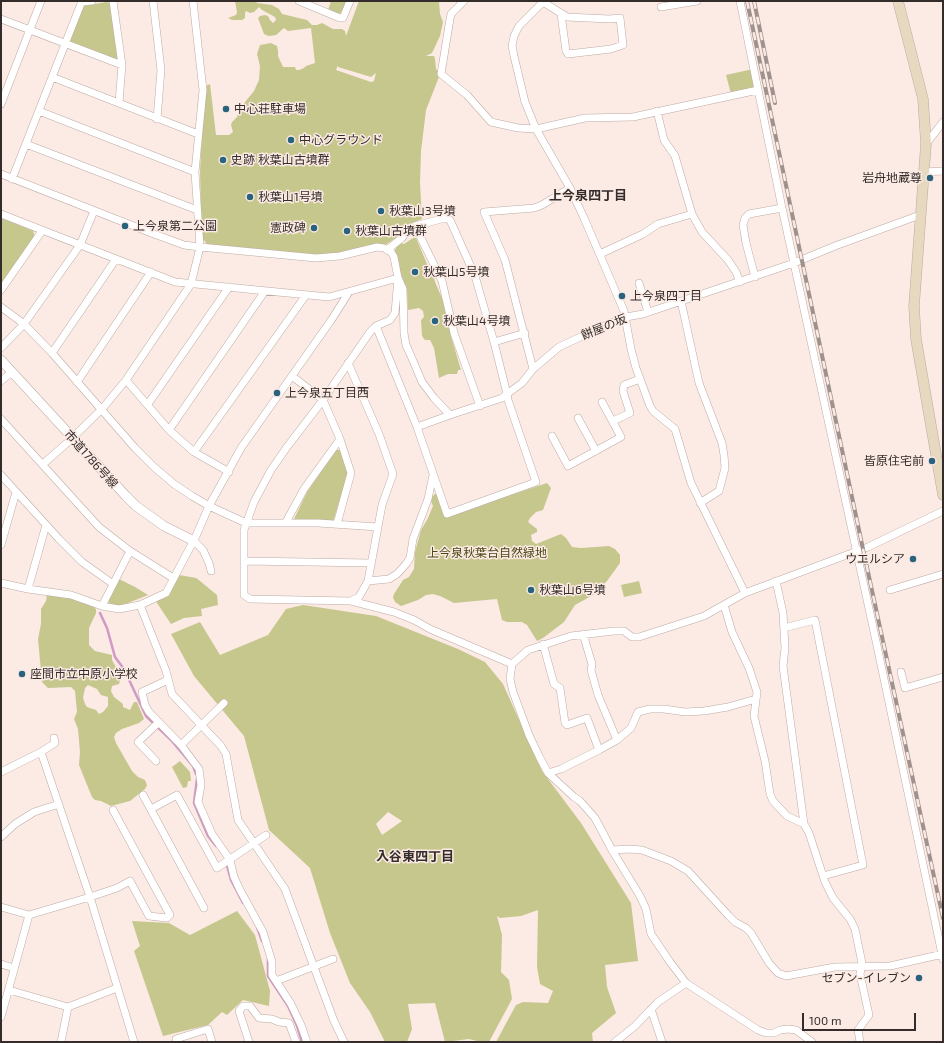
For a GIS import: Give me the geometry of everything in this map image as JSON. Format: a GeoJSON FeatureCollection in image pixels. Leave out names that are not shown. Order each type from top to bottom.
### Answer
{"type":"FeatureCollection","features":[{"type":"Feature","properties":{"kind":"main road"},"geometry":{"type":"LineString","coordinates":[[898,1],[923,99],[926,144],[914,306],[916,339],[943,495]]}},
{"type":"Feature","properties":{"kind":"street"},"geometry":{"type":"LineString","coordinates":[[1,104],[41,1]]}},
{"type":"Feature","properties":{"kind":"street"},"geometry":{"type":"LineString","coordinates":[[12,179],[81,2],[92,1]]}},
{"type":"Feature","properties":{"kind":"street"},"geometry":{"type":"LineString","coordinates":[[113,1],[122,65],[119,103]]}},
{"type":"Feature","properties":{"kind":"street"},"geometry":{"type":"LineString","coordinates":[[153,1],[162,70],[157,119]]}},
{"type":"Feature","properties":{"kind":"street"},"geometry":{"type":"LineString","coordinates":[[43,464],[102,409],[126,380],[191,284],[200,248],[194,172],[203,90],[193,1]]}},
{"type":"Feature","properties":{"kind":"street"},"geometry":{"type":"LineString","coordinates":[[299,1],[343,18],[350,1]]}},
{"type":"Feature","properties":{"kind":"street"},"geometry":{"type":"LineString","coordinates":[[464,1],[451,14],[441,74],[467,95],[491,122],[518,128],[536,129],[585,118],[633,117],[758,90]]}},
{"type":"Feature","properties":{"kind":"street"},"geometry":{"type":"LineString","coordinates":[[661,7],[697,1]]}},
{"type":"Feature","properties":{"kind":"street"},"geometry":{"type":"LineString","coordinates":[[612,850],[642,850],[671,861],[688,871],[735,922],[746,928],[751,933],[769,963],[778,973],[786,976],[835,967],[890,966],[943,956],[782,208],[740,1]]}},
{"type":"Feature","properties":{"kind":"street"},"geometry":{"type":"LineString","coordinates":[[561,14],[566,51],[568,54],[611,49],[623,45],[620,18],[609,19],[567,16],[561,14],[543,2],[519,26],[514,36],[512,46],[525,102],[536,129],[570,188],[600,254],[626,317],[631,349],[640,380],[650,406],[653,411],[675,429],[691,483],[745,593]]}},
{"type":"Feature","properties":{"kind":"street"},"geometry":{"type":"LineString","coordinates":[[1,19],[122,65]]}},
{"type":"Feature","properties":{"kind":"street"},"geometry":{"type":"LineString","coordinates":[[52,77],[198,134]]}},
{"type":"Feature","properties":{"kind":"street"},"geometry":{"type":"LineString","coordinates":[[38,111],[194,172]]}},
{"type":"Feature","properties":{"kind":"street"},"geometry":{"type":"LineString","coordinates":[[657,111],[664,140],[675,156],[692,214],[702,232],[728,260],[736,272],[740,282]]}},
{"type":"Feature","properties":{"kind":"street"},"geometry":{"type":"LineString","coordinates":[[926,144],[943,122]]}},
{"type":"Feature","properties":{"kind":"street"},"geometry":{"type":"LineString","coordinates":[[26,144],[197,210]]}},
{"type":"Feature","properties":{"kind":"street"},"geometry":{"type":"LineString","coordinates":[[924,172],[943,171]]}},
{"type":"Feature","properties":{"kind":"street"},"geometry":{"type":"LineString","coordinates":[[1,174],[184,245],[200,248],[316,258],[340,256],[377,247],[387,250],[394,257],[398,278],[403,289],[404,333],[406,345],[422,382],[434,398],[450,415]]}},
{"type":"Feature","properties":{"kind":"street"},"geometry":{"type":"LineString","coordinates":[[533,369],[525,333],[505,260],[484,212],[534,208],[542,205],[570,188]]}},
{"type":"Feature","properties":{"kind":"street"},"geometry":{"type":"LineString","coordinates":[[755,277],[746,243],[743,225],[745,218],[749,214],[782,208]]}},
{"type":"Feature","properties":{"kind":"street"},"geometry":{"type":"LineString","coordinates":[[1,348],[24,324],[80,245],[94,211]]}},
{"type":"Feature","properties":{"kind":"street"},"geometry":{"type":"LineString","coordinates":[[1,214],[175,282],[229,286],[329,298],[398,278]]}},
{"type":"Feature","properties":{"kind":"street"},"geometry":{"type":"LineString","coordinates":[[600,254],[643,234],[658,224],[692,214]]}},
{"type":"Feature","properties":{"kind":"street","name":"餅屋の坂"},"geometry":{"type":"LineString","coordinates":[[417,427],[502,398],[522,383],[533,369],[559,347],[626,317],[648,312],[794,264],[835,246],[920,215]]}},
{"type":"Feature","properties":{"kind":"street"},"geometry":{"type":"LineString","coordinates":[[376,326],[417,427],[447,514],[536,482],[508,400],[494,342],[472,266],[450,220],[448,218],[415,226],[408,230],[402,238],[387,250]]}},
{"type":"Feature","properties":{"kind":"street"},"geometry":{"type":"LineString","coordinates":[[415,226],[442,281],[454,333],[480,406]]}},
{"type":"Feature","properties":{"kind":"street"},"geometry":{"type":"LineString","coordinates":[[1,290],[42,231]]}},
{"type":"Feature","properties":{"kind":"street"},"geometry":{"type":"LineString","coordinates":[[52,353],[116,259]]}},
{"type":"Feature","properties":{"kind":"street"},"geometry":{"type":"LineString","coordinates":[[77,382],[151,272]]}},
{"type":"Feature","properties":{"kind":"street"},"geometry":{"type":"LineString","coordinates":[[398,278],[395,313],[390,320],[376,326],[370,332],[323,400],[271,470],[254,502],[244,530],[244,596],[250,599],[351,601],[394,612],[512,664]]}},
{"type":"Feature","properties":{"kind":"street"},"geometry":{"type":"LineString","coordinates":[[639,284],[648,312]]}},
{"type":"Feature","properties":{"kind":"street"},"geometry":{"type":"LineString","coordinates":[[148,404],[229,286]]}},
{"type":"Feature","properties":{"kind":"street"},"geometry":{"type":"LineString","coordinates":[[169,430],[265,291]]}},
{"type":"Feature","properties":{"kind":"street"},"geometry":{"type":"LineString","coordinates":[[1,583],[28,590],[71,595],[102,606],[119,609],[140,605],[166,593],[241,448],[349,292]]}},
{"type":"Feature","properties":{"kind":"street"},"geometry":{"type":"LineString","coordinates":[[194,452],[306,295]]}},
{"type":"Feature","properties":{"kind":"street"},"geometry":{"type":"LineString","coordinates":[[681,301],[699,382],[722,444],[724,455],[724,473],[719,491],[700,504]]}},
{"type":"Feature","properties":{"kind":"street"},"geometry":{"type":"LineString","coordinates":[[1,307],[24,324],[52,353],[135,448],[163,476],[210,506],[246,523],[286,522],[378,526]]}},
{"type":"Feature","properties":{"kind":"street"},"geometry":{"type":"LineString","coordinates":[[494,342],[525,333]]}},
{"type":"Feature","properties":{"kind":"street","name":"市道1786号線"},"geometry":{"type":"LineString","coordinates":[[1,360],[115,486],[136,506],[164,526],[194,541]]}},
{"type":"Feature","properties":{"kind":"street"},"geometry":{"type":"LineString","coordinates":[[348,363],[379,434],[393,474],[382,505],[368,581],[358,596],[351,601]]}},
{"type":"Feature","properties":{"kind":"street"},"geometry":{"type":"LineString","coordinates":[[1,381],[12,372]]}},
{"type":"Feature","properties":{"kind":"street"},"geometry":{"type":"LineString","coordinates":[[292,376],[323,400],[340,439],[351,473],[337,524]]}},
{"type":"Feature","properties":{"kind":"street"},"geometry":{"type":"LineString","coordinates":[[126,380],[169,430],[194,452],[228,472]]}},
{"type":"Feature","properties":{"kind":"street"},"geometry":{"type":"LineString","coordinates":[[613,421],[630,413],[623,392],[624,385],[640,380]]}},
{"type":"Feature","properties":{"kind":"street"},"geometry":{"type":"LineString","coordinates":[[552,436],[568,466],[621,437],[602,402]]}},
{"type":"Feature","properties":{"kind":"street"},"geometry":{"type":"LineString","coordinates":[[578,418],[596,451]]}},
{"type":"Feature","properties":{"kind":"street"},"geometry":{"type":"LineString","coordinates":[[1,419],[93,521],[130,551],[173,578]]}},
{"type":"Feature","properties":{"kind":"street"},"geometry":{"type":"LineString","coordinates":[[286,522],[304,489],[340,439]]}},
{"type":"Feature","properties":{"kind":"street"},"geometry":{"type":"LineString","coordinates":[[1,475],[82,562],[113,584]]}},
{"type":"Feature","properties":{"kind":"street"},"geometry":{"type":"LineString","coordinates":[[368,581],[388,579],[398,574],[410,558],[413,539],[428,499],[433,475]]}},
{"type":"Feature","properties":{"kind":"street"},"geometry":{"type":"LineString","coordinates":[[1,545],[16,492]]}},
{"type":"Feature","properties":{"kind":"street"},"geometry":{"type":"LineString","coordinates":[[812,1042],[796,1030],[780,1030],[774,1034],[758,1030],[686,983],[651,934],[646,909],[640,896],[594,818],[580,801],[548,773],[529,734],[513,692],[510,679],[512,664],[528,650],[543,644],[583,634],[614,630],[624,631],[632,637],[639,637],[704,616],[745,593],[776,580],[874,545],[943,511]]}},
{"type":"Feature","properties":{"kind":"street"},"geometry":{"type":"LineString","coordinates":[[28,590],[46,525]]}},
{"type":"Feature","properties":{"kind":"street"},"geometry":{"type":"LineString","coordinates":[[194,541],[203,550],[211,571]]}},
{"type":"Feature","properties":{"kind":"street"},"geometry":{"type":"LineString","coordinates":[[102,606],[130,551]]}},
{"type":"Feature","properties":{"kind":"street"},"geometry":{"type":"LineString","coordinates":[[244,561],[371,563]]}},
{"type":"Feature","properties":{"kind":"street"},"geometry":{"type":"LineString","coordinates":[[890,590],[943,574]]}},
{"type":"Feature","properties":{"kind":"street"},"geometry":{"type":"LineString","coordinates":[[776,580],[784,628],[785,648],[783,666],[804,824],[809,832],[823,876],[833,898],[850,919],[855,929],[862,962],[860,974],[869,1015],[858,1030],[860,1042]]}},
{"type":"Feature","properties":{"kind":"street"},"geometry":{"type":"LineString","coordinates":[[140,605],[166,671],[172,694],[221,746],[226,754],[238,820],[285,890],[334,1021],[344,1042]]}},
{"type":"Feature","properties":{"kind":"street"},"geometry":{"type":"LineString","coordinates":[[724,605],[732,632],[749,668],[757,692],[754,716],[766,761],[770,794],[773,801],[787,816],[804,824]]}},
{"type":"Feature","properties":{"kind":"street"},"geometry":{"type":"LineString","coordinates":[[784,628],[815,620],[864,865],[823,876]]}},
{"type":"Feature","properties":{"kind":"street"},"geometry":{"type":"LineString","coordinates":[[583,634],[592,664],[591,670],[598,695],[617,740]]}},
{"type":"Feature","properties":{"kind":"street"},"geometry":{"type":"LineString","coordinates":[[543,644],[554,684],[560,688],[565,723],[567,725],[587,718],[599,750]]}},
{"type":"Feature","properties":{"kind":"street"},"geometry":{"type":"LineString","coordinates":[[901,672],[905,688],[943,678]]}},
{"type":"Feature","properties":{"kind":"street"},"geometry":{"type":"LineString","coordinates":[[168,680],[142,692],[145,704],[157,725],[181,744],[199,769],[201,785],[198,802],[212,834],[229,860],[237,884],[263,932],[272,962],[272,975],[292,1004],[306,1042]]}},
{"type":"Feature","properties":{"kind":"street"},"geometry":{"type":"LineString","coordinates":[[548,773],[561,769],[617,740],[631,728],[638,712],[650,709],[685,712],[704,711],[728,707],[756,699]]}},
{"type":"Feature","properties":{"kind":"street"},"geometry":{"type":"LineString","coordinates":[[181,744],[224,703]]}},
{"type":"Feature","properties":{"kind":"street"},"geometry":{"type":"LineString","coordinates":[[156,761],[138,742],[157,725]]}},
{"type":"Feature","properties":{"kind":"street"},"geometry":{"type":"LineString","coordinates":[[1,772],[42,752],[55,743],[54,738]]}},
{"type":"Feature","properties":{"kind":"street"},"geometry":{"type":"LineString","coordinates":[[42,752],[90,897],[134,1042]]}},
{"type":"Feature","properties":{"kind":"street"},"geometry":{"type":"LineString","coordinates":[[143,795],[204,908]]}},
{"type":"Feature","properties":{"kind":"street"},"geometry":{"type":"LineString","coordinates":[[151,809],[177,795],[217,868],[266,835]]}},
{"type":"Feature","properties":{"kind":"street"},"geometry":{"type":"LineString","coordinates":[[1,837],[15,824],[34,812],[59,804]]}},
{"type":"Feature","properties":{"kind":"street"},"geometry":{"type":"LineString","coordinates":[[1,907],[29,915],[117,888],[130,881],[150,916],[167,918],[170,915],[113,810]]}},
{"type":"Feature","properties":{"kind":"street"},"geometry":{"type":"LineString","coordinates":[[1,1018],[3,1005],[29,915]]}},
{"type":"Feature","properties":{"kind":"street"},"geometry":{"type":"LineString","coordinates":[[276,981],[332,959]]}},
{"type":"Feature","properties":{"kind":"street"},"geometry":{"type":"LineString","coordinates":[[1,964],[14,968]]}},
{"type":"Feature","properties":{"kind":"street"},"geometry":{"type":"LineString","coordinates":[[615,1042],[635,1026],[658,1002],[686,983]]}},
{"type":"Feature","properties":{"kind":"street"},"geometry":{"type":"LineString","coordinates":[[8,990],[68,1007],[117,988]]}},
{"type":"Feature","properties":{"kind":"street"},"geometry":{"type":"LineString","coordinates":[[249,1042],[239,1011],[243,1006],[250,1006],[259,1018],[289,1023],[296,1042]]}},
{"type":"Feature","properties":{"kind":"street"},"geometry":{"type":"LineString","coordinates":[[61,1042],[68,1007]]}},
{"type":"Feature","properties":{"kind":"street"},"geometry":{"type":"LineString","coordinates":[[651,1009],[662,1042]]}},
{"type":"Feature","properties":{"kind":"street"},"geometry":{"type":"LineString","coordinates":[[177,1042],[176,1039],[208,1029],[212,1042]]}},
{"type":"Feature","properties":{"kind":"green space"},"geometry":{"type":"Polygon","coordinates":[[[235,1],[256,1],[257,3],[272,5],[279,9],[282,14],[307,20],[312,25],[322,23],[333,29],[342,29],[345,31],[346,36],[359,1],[439,1],[440,14],[443,22],[440,36],[432,53],[426,56],[434,56],[439,77],[426,110],[421,151],[420,183],[422,219],[410,224],[400,235],[384,246],[330,255],[255,251],[207,244],[203,239],[200,172],[203,108],[207,90],[206,86],[210,84],[216,135],[229,135],[233,132],[231,125],[232,122],[237,117],[241,107],[254,91],[259,80],[260,66],[257,54],[260,45],[271,43],[277,46],[278,56],[283,67],[295,67],[296,70],[299,70],[315,63],[311,28],[288,31],[284,28],[276,35],[269,36],[264,34],[258,18],[265,15],[268,16],[273,23],[276,20],[275,17],[259,7],[254,12],[250,13],[246,11],[245,18],[242,20],[232,20],[228,18],[236,15],[237,12],[235,1]],[[338,65],[336,70],[371,82],[374,81],[376,73],[371,77],[338,67],[338,65]]]}},
{"type":"Feature","properties":{"kind":"green space"},"geometry":{"type":"Polygon","coordinates":[[[331,1],[348,1],[340,14],[328,10],[331,1]]]}},
{"type":"Feature","properties":{"kind":"green space"},"geometry":{"type":"Polygon","coordinates":[[[107,2],[111,4],[118,59],[116,60],[69,41],[83,6],[107,2]]]}},
{"type":"Feature","properties":{"kind":"green space"},"geometry":{"type":"Polygon","coordinates":[[[753,69],[757,88],[731,94],[726,75],[753,69]]]}},
{"type":"Feature","properties":{"kind":"green space"},"geometry":{"type":"Polygon","coordinates":[[[1,218],[33,231],[35,237],[1,284],[1,218]]]}},
{"type":"Feature","properties":{"kind":"green space"},"geometry":{"type":"Polygon","coordinates":[[[413,238],[416,238],[430,271],[433,274],[442,298],[461,370],[458,370],[457,374],[448,374],[439,378],[434,348],[430,340],[425,340],[422,336],[421,320],[424,317],[423,311],[419,308],[408,310],[407,290],[395,250],[401,243],[404,244],[413,238]]]}},
{"type":"Feature","properties":{"kind":"green space"},"geometry":{"type":"Polygon","coordinates":[[[336,450],[340,450],[348,473],[333,522],[295,521],[294,519],[307,492],[336,450]]]}},
{"type":"Feature","properties":{"kind":"green space","name":"上今泉秋葉台自然緑地"},"geometry":{"type":"Polygon","coordinates":[[[547,483],[551,488],[543,510],[536,512],[528,522],[537,529],[537,532],[531,535],[532,541],[536,544],[561,534],[566,538],[572,547],[581,548],[609,546],[615,549],[620,555],[620,563],[607,581],[593,595],[575,605],[564,622],[537,641],[527,625],[522,622],[507,622],[502,620],[497,599],[454,603],[433,594],[426,595],[418,600],[401,606],[395,602],[393,597],[394,594],[403,580],[409,577],[414,569],[415,552],[421,530],[433,506],[431,501],[435,494],[438,494],[447,516],[547,483]]]}},
{"type":"Feature","properties":{"kind":"green space"},"geometry":{"type":"Polygon","coordinates":[[[179,575],[196,578],[200,581],[217,595],[218,605],[201,609],[202,616],[184,618],[171,624],[155,600],[179,575]]]}},
{"type":"Feature","properties":{"kind":"green space"},"geometry":{"type":"Polygon","coordinates":[[[119,579],[148,595],[123,605],[110,605],[108,601],[119,579]]]}},
{"type":"Feature","properties":{"kind":"green space"},"geometry":{"type":"Polygon","coordinates":[[[639,581],[642,593],[624,597],[621,585],[639,581]]]}},
{"type":"Feature","properties":{"kind":"green space"},"geometry":{"type":"Polygon","coordinates":[[[47,595],[67,596],[93,606],[96,609],[96,613],[89,628],[89,645],[95,651],[112,655],[112,660],[119,673],[120,680],[119,684],[112,686],[111,691],[114,697],[123,704],[123,707],[130,710],[134,702],[137,702],[144,719],[139,723],[122,729],[116,733],[114,737],[132,771],[138,777],[145,780],[147,785],[145,789],[130,801],[111,806],[95,800],[92,797],[79,765],[80,752],[78,729],[74,719],[77,712],[75,691],[71,687],[48,688],[42,682],[38,639],[41,624],[41,609],[46,601],[47,595]],[[88,685],[85,688],[83,698],[87,707],[96,710],[99,714],[108,706],[108,697],[101,695],[97,689],[88,685]]]}},
{"type":"Feature","properties":{"kind":"green space"},"geometry":{"type":"Polygon","coordinates":[[[303,605],[376,616],[458,649],[485,662],[503,684],[542,771],[581,823],[631,903],[638,961],[605,965],[607,987],[616,1013],[592,1033],[593,1042],[496,1042],[516,1005],[523,1002],[548,1003],[553,991],[540,984],[537,967],[538,910],[521,916],[500,918],[497,916],[502,935],[501,972],[509,980],[512,999],[489,1042],[469,1039],[445,1042],[435,1003],[408,1004],[412,1029],[407,1042],[385,1042],[370,1012],[350,983],[330,933],[310,868],[269,830],[244,736],[194,676],[171,634],[200,622],[220,655],[268,635],[286,609],[303,605]],[[388,812],[376,824],[382,835],[402,821],[388,812]]]}},
{"type":"Feature","properties":{"kind":"green space"},"geometry":{"type":"Polygon","coordinates":[[[180,761],[190,772],[191,781],[188,781],[187,787],[183,788],[172,767],[180,761]]]}},
{"type":"Feature","properties":{"kind":"green space"},"geometry":{"type":"Polygon","coordinates":[[[237,911],[255,935],[270,991],[269,1006],[243,1000],[227,1015],[222,1012],[208,1025],[163,1036],[134,951],[140,946],[132,921],[169,923],[190,935],[237,911]]]}},
{"type":"Feature","properties":{"kind":"waterway"},"geometry":{"type":"LineString","coordinates":[[100,613],[107,628],[115,657],[124,669],[146,716],[171,740],[193,766],[196,774]]}},
{"type":"Feature","properties":{"kind":"waterway"},"geometry":{"type":"LineString","coordinates":[[197,779],[194,803],[208,836],[216,846]]}},
{"type":"Feature","properties":{"kind":"waterway"},"geometry":{"type":"LineString","coordinates":[[226,862],[231,880],[243,903]]}},
{"type":"Feature","properties":{"kind":"waterway"},"geometry":{"type":"LineString","coordinates":[[257,927],[262,941]]}},
{"type":"Feature","properties":{"kind":"waterway"},"geometry":{"type":"LineString","coordinates":[[268,959],[268,976],[288,1006],[302,1042]]}},
{"type":"Feature","properties":{"kind":"railway"},"geometry":{"type":"LineString","coordinates":[[747,1],[943,918]]}},
{"type":"Feature","properties":{"kind":"railway"},"geometry":{"type":"LineString","coordinates":[[754,1],[775,103]]}},
{"type":"Feature","properties":{"kind":"place","name":"中心荘駐車場"},"geometry":{"type":"Point","coordinates":[226,109]}},
{"type":"Feature","properties":{"kind":"place","name":"中心グラウンド"},"geometry":{"type":"Point","coordinates":[291,140]}},
{"type":"Feature","properties":{"kind":"place","name":"史跡 秋葉山古墳群"},"geometry":{"type":"Point","coordinates":[223,160]}},
{"type":"Feature","properties":{"kind":"place","name":"岩舟地蔵尊"},"geometry":{"type":"Point","coordinates":[930,178]}},
{"type":"Feature","properties":{"kind":"place","name":"秋葉山1号墳"},"geometry":{"type":"Point","coordinates":[250,197]}},
{"type":"Feature","properties":{"kind":"place","name":"秋葉山3号墳"},"geometry":{"type":"Point","coordinates":[381,211]}},
{"type":"Feature","properties":{"kind":"place","name":"上今泉第二公園"},"geometry":{"type":"Point","coordinates":[125,226]}},
{"type":"Feature","properties":{"kind":"place","name":"憲政碑"},"geometry":{"type":"Point","coordinates":[314,228]}},
{"type":"Feature","properties":{"kind":"place","name":"秋葉山古墳群"},"geometry":{"type":"Point","coordinates":[347,231]}},
{"type":"Feature","properties":{"kind":"place","name":"秋葉山5号墳"},"geometry":{"type":"Point","coordinates":[415,272]}},
{"type":"Feature","properties":{"kind":"place","name":"上今泉四丁目"},"geometry":{"type":"Point","coordinates":[622,296]}},
{"type":"Feature","properties":{"kind":"place","name":"秋葉山4号墳"},"geometry":{"type":"Point","coordinates":[435,321]}},
{"type":"Feature","properties":{"kind":"place","name":"上今泉五丁目西"},"geometry":{"type":"Point","coordinates":[277,393]}},
{"type":"Feature","properties":{"kind":"place","name":"皆原住宅前"},"geometry":{"type":"Point","coordinates":[932,461]}},
{"type":"Feature","properties":{"kind":"place","name":"ウエルシア"},"geometry":{"type":"Point","coordinates":[913,559]}},
{"type":"Feature","properties":{"kind":"place","name":"秋葉山6号墳"},"geometry":{"type":"Point","coordinates":[531,590]}},
{"type":"Feature","properties":{"kind":"place","name":"座間市立中原小学校"},"geometry":{"type":"Point","coordinates":[22,674]}},
{"type":"Feature","properties":{"kind":"place","name":"セブン-イレブン"},"geometry":{"type":"Point","coordinates":[919,978]}},
{"type":"Feature","properties":{"kind":"district","name":"上今泉四丁目"},"geometry":{"type":"Point","coordinates":[588,196]}},
{"type":"Feature","properties":{"kind":"district","name":"入谷東四丁目"},"geometry":{"type":"Point","coordinates":[415,857]}}]}
